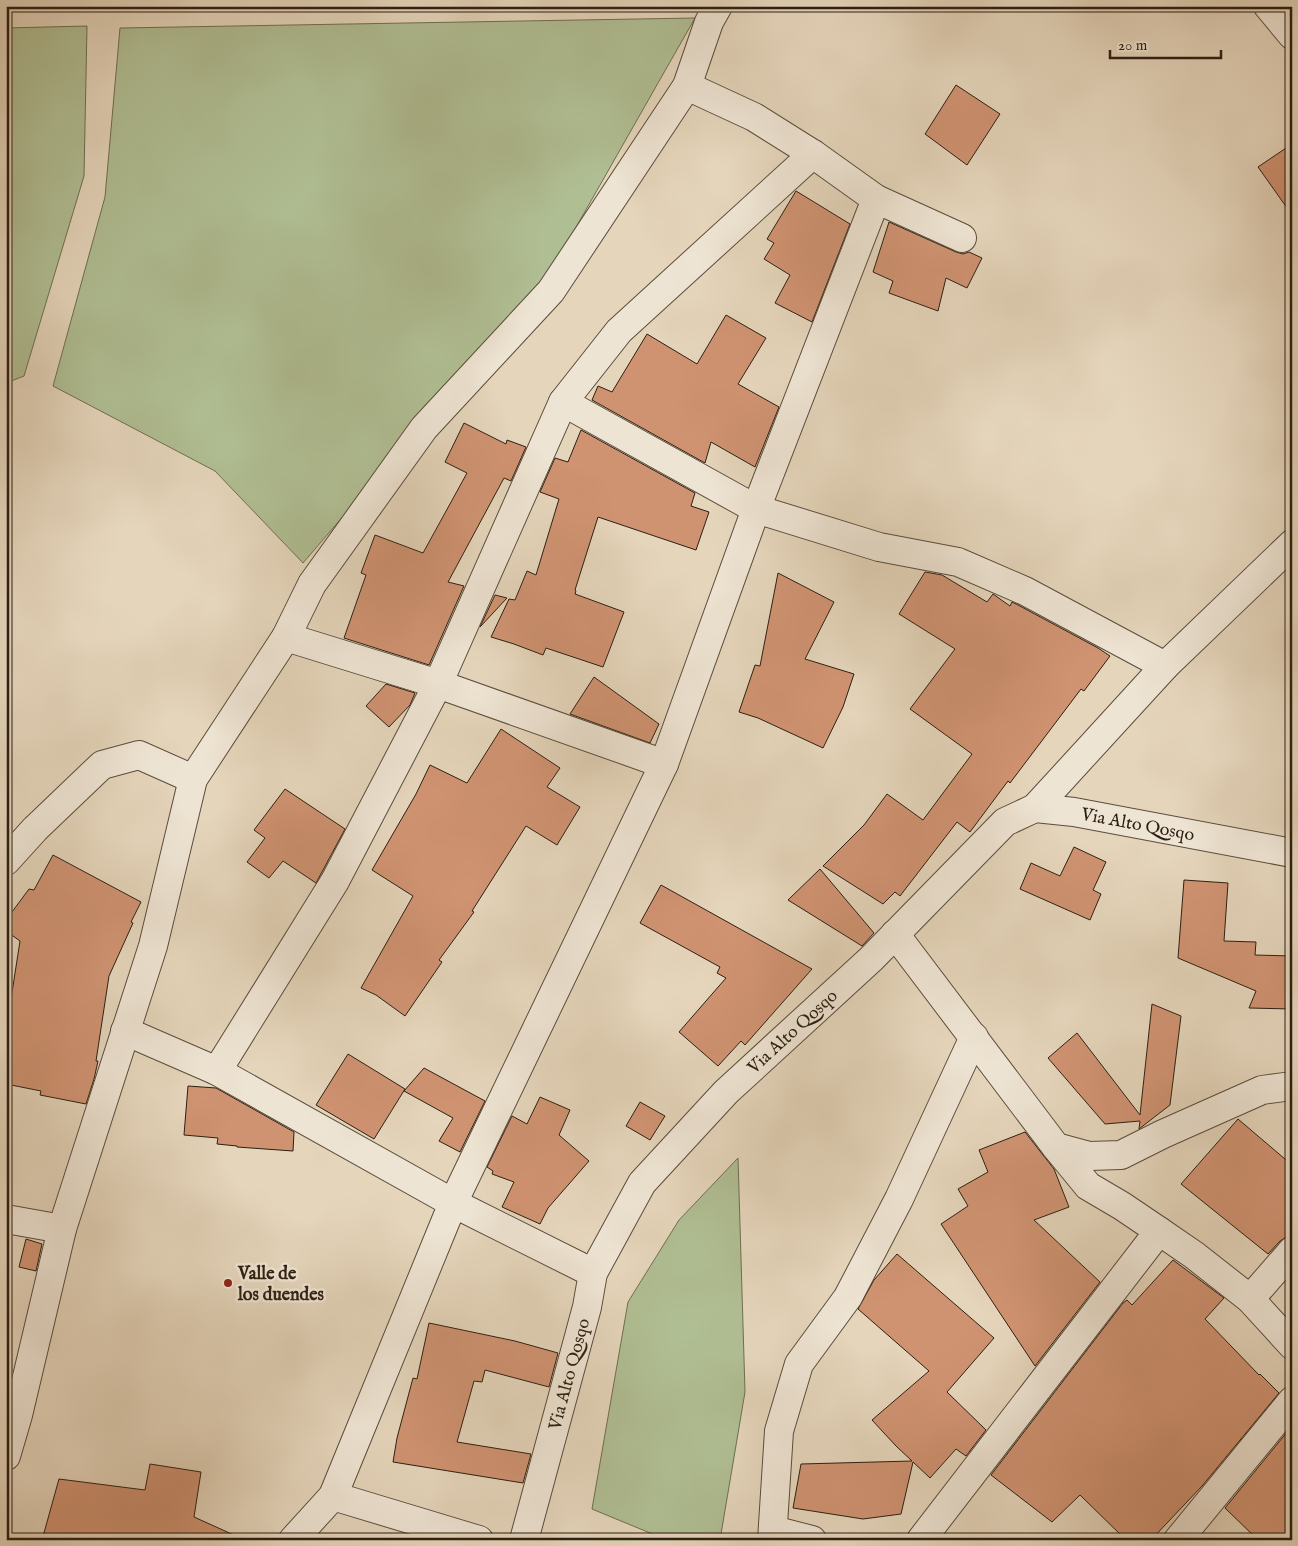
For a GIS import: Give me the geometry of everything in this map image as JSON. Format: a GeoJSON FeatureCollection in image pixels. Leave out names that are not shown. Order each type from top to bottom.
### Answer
{"type":"FeatureCollection","features":[{"type":"Feature","properties":{"kind":"street"},"geometry":{"type":"LineString","coordinates":[[6,1456],[18,1415],[62,1229],[153,946],[193,780],[286,637],[312,584],[424,428],[551,291],[687,86],[709,22],[718,6]]}},
{"type":"Feature","properties":{"kind":"street"},"geometry":{"type":"LineString","coordinates":[[1268,6],[1292,35]]}},
{"type":"Feature","properties":{"kind":"street"},"geometry":{"type":"LineString","coordinates":[[687,86],[754,117],[813,154],[876,199],[962,238]]}},
{"type":"Feature","properties":{"kind":"street"},"geometry":{"type":"LineString","coordinates":[[217,1071],[335,881],[438,684],[563,402],[619,331],[813,154]]}},
{"type":"Feature","properties":{"kind":"street"},"geometry":{"type":"LineString","coordinates":[[293,1540],[333,1496],[453,1203],[664,764],[756,508],[876,199]]}},
{"type":"Feature","properties":{"kind":"street"},"geometry":{"type":"LineString","coordinates":[[563,402],[756,508],[879,547],[958,562],[1025,591],[1165,666]]}},
{"type":"Feature","properties":{"kind":"street"},"geometry":{"type":"LineString","coordinates":[[1036,808],[1165,666],[1292,544]]}},
{"type":"Feature","properties":{"kind":"street"},"geometry":{"type":"LineString","coordinates":[[286,637],[438,684],[664,764]]}},
{"type":"Feature","properties":{"kind":"street"},"geometry":{"type":"LineString","coordinates":[[6,861],[35,829],[102,765],[139,755],[193,780]]}},
{"type":"Feature","properties":{"kind":"street","name":"Via Alto Qosqo"},"geometry":{"type":"LineString","coordinates":[[524,1540],[587,1307],[593,1273],[642,1182],[726,1092],[871,959],[1005,822],[1036,808],[1074,812],[1292,853]]}},
{"type":"Feature","properties":{"kind":"street"},"geometry":{"type":"LineString","coordinates":[[895,934],[1056,1147],[1088,1186],[1159,1231],[1250,1298],[1292,1345]]}},
{"type":"Feature","properties":{"kind":"street"},"geometry":{"type":"LineString","coordinates":[[125,1031],[217,1071],[453,1203],[593,1273]]}},
{"type":"Feature","properties":{"kind":"street"},"geometry":{"type":"LineString","coordinates":[[812,1540],[773,1535],[779,1431],[799,1364],[848,1297],[899,1199],[974,1038]]}},
{"type":"Feature","properties":{"kind":"street"},"geometry":{"type":"LineString","coordinates":[[1056,1147],[1089,1156],[1121,1155],[1262,1090],[1292,1086]]}},
{"type":"Feature","properties":{"kind":"street"},"geometry":{"type":"LineString","coordinates":[[6,1219],[62,1229]]}},
{"type":"Feature","properties":{"kind":"street"},"geometry":{"type":"LineString","coordinates":[[921,1540],[1159,1231]]}},
{"type":"Feature","properties":{"kind":"street"},"geometry":{"type":"LineString","coordinates":[[1250,1298],[1292,1251]]}},
{"type":"Feature","properties":{"kind":"street"},"geometry":{"type":"LineString","coordinates":[[1178,1540],[1292,1401]]}},
{"type":"Feature","properties":{"kind":"street"},"geometry":{"type":"LineString","coordinates":[[333,1496],[479,1540]]}},
{"type":"Feature","properties":{"kind":"green space"},"geometry":{"type":"Polygon","coordinates":[[[695,18],[546,280],[303,563],[215,471],[53,386],[105,197],[120,28],[695,18]]]}},
{"type":"Feature","properties":{"kind":"green space"},"geometry":{"type":"Polygon","coordinates":[[[87,26],[84,176],[24,376],[6,383],[6,28],[87,26]]]}},
{"type":"Feature","properties":{"kind":"green space"},"geometry":{"type":"Polygon","coordinates":[[[738,1158],[745,1392],[720,1540],[667,1540],[592,1509],[628,1302],[679,1220],[738,1158]]]}},
{"type":"Feature","properties":{"kind":"building"},"geometry":{"type":"Polygon","coordinates":[[[956,85],[1000,114],[967,165],[925,134],[956,85]]]}},
{"type":"Feature","properties":{"kind":"building"},"geometry":{"type":"Polygon","coordinates":[[[1292,144],[1292,215],[1258,167],[1292,144]]]}},
{"type":"Feature","properties":{"kind":"building"},"geometry":{"type":"Polygon","coordinates":[[[796,191],[850,224],[812,322],[775,303],[790,275],[764,259],[774,243],[767,239],[796,191]]]}},
{"type":"Feature","properties":{"kind":"building"},"geometry":{"type":"Polygon","coordinates":[[[889,222],[956,252],[963,254],[969,252],[982,258],[967,288],[946,278],[938,311],[889,293],[893,281],[873,272],[889,222]]]}},
{"type":"Feature","properties":{"kind":"building"},"geometry":{"type":"Polygon","coordinates":[[[726,315],[766,338],[738,384],[779,407],[755,467],[711,442],[705,463],[592,400],[598,386],[612,392],[647,334],[697,364],[726,315]]]}},
{"type":"Feature","properties":{"kind":"building"},"geometry":{"type":"Polygon","coordinates":[[[464,423],[506,444],[507,440],[526,447],[511,481],[504,478],[448,582],[464,586],[429,665],[344,638],[366,575],[361,573],[375,535],[423,553],[467,473],[445,462],[464,423]]]}},
{"type":"Feature","properties":{"kind":"building"},"geometry":{"type":"Polygon","coordinates":[[[581,430],[695,493],[691,506],[709,512],[696,550],[598,517],[575,594],[624,612],[603,667],[546,648],[543,655],[491,637],[509,599],[515,600],[527,571],[536,575],[559,499],[540,492],[555,458],[568,462],[581,430]]]}},
{"type":"Feature","properties":{"kind":"building"},"geometry":{"type":"Polygon","coordinates":[[[925,572],[942,575],[987,602],[993,594],[1010,606],[1012,602],[1110,656],[1084,691],[1081,689],[1010,783],[1008,781],[970,832],[957,822],[900,896],[895,892],[883,904],[823,866],[864,825],[887,794],[923,820],[972,754],[910,709],[955,649],[899,614],[925,572]]]}},
{"type":"Feature","properties":{"kind":"building"},"geometry":{"type":"Polygon","coordinates":[[[778,573],[834,602],[805,659],[854,674],[843,707],[823,748],[758,718],[739,712],[755,665],[760,666],[778,573]]]}},
{"type":"Feature","properties":{"kind":"building"},"geometry":{"type":"Polygon","coordinates":[[[495,595],[507,598],[480,627],[495,595]]]}},
{"type":"Feature","properties":{"kind":"building"},"geometry":{"type":"Polygon","coordinates":[[[594,677],[659,724],[650,743],[570,714],[594,677]]]}},
{"type":"Feature","properties":{"kind":"building"},"geometry":{"type":"Polygon","coordinates":[[[386,684],[415,693],[410,705],[389,727],[366,706],[386,684]]]}},
{"type":"Feature","properties":{"kind":"building"},"geometry":{"type":"Polygon","coordinates":[[[501,729],[560,768],[547,787],[580,807],[557,845],[526,826],[472,911],[474,912],[439,960],[442,962],[405,1016],[376,995],[361,988],[413,896],[372,870],[416,794],[430,765],[467,783],[501,729]]]}},
{"type":"Feature","properties":{"kind":"building"},"geometry":{"type":"Polygon","coordinates":[[[285,789],[345,829],[316,883],[283,861],[269,878],[247,862],[265,838],[254,830],[285,789]]]}},
{"type":"Feature","properties":{"kind":"building"},"geometry":{"type":"Polygon","coordinates":[[[1074,847],[1106,862],[1093,890],[1101,894],[1090,920],[1020,889],[1031,863],[1060,876],[1074,847]]]}},
{"type":"Feature","properties":{"kind":"building"},"geometry":{"type":"Polygon","coordinates":[[[53,855],[141,902],[109,976],[96,1061],[98,1061],[86,1104],[40,1095],[41,1091],[6,1084],[6,998],[11,999],[20,941],[6,931],[6,920],[29,889],[34,890],[53,855]]]}},
{"type":"Feature","properties":{"kind":"building"},"geometry":{"type":"Polygon","coordinates":[[[820,869],[874,933],[862,946],[788,900],[820,869]]]}},
{"type":"Feature","properties":{"kind":"building"},"geometry":{"type":"Polygon","coordinates":[[[1184,880],[1228,883],[1224,941],[1256,942],[1255,955],[1292,956],[1292,1009],[1249,1008],[1256,991],[1178,958],[1184,880]]]}},
{"type":"Feature","properties":{"kind":"building"},"geometry":{"type":"Polygon","coordinates":[[[661,885],[812,969],[745,1045],[741,1041],[718,1066],[679,1032],[726,978],[717,973],[720,967],[640,923],[661,885]]]}},
{"type":"Feature","properties":{"kind":"building"},"geometry":{"type":"Polygon","coordinates":[[[1152,1004],[1181,1016],[1170,1105],[1139,1129],[1140,1121],[1105,1124],[1048,1058],[1077,1033],[1140,1115],[1152,1004]]]}},
{"type":"Feature","properties":{"kind":"building"},"geometry":{"type":"Polygon","coordinates":[[[348,1054],[405,1089],[374,1139],[316,1105],[348,1054]]]}},
{"type":"Feature","properties":{"kind":"building"},"geometry":{"type":"Polygon","coordinates":[[[424,1068],[485,1101],[460,1152],[439,1141],[453,1118],[404,1091],[424,1068]]]}},
{"type":"Feature","properties":{"kind":"building"},"geometry":{"type":"Polygon","coordinates":[[[188,1086],[216,1088],[294,1132],[293,1151],[237,1147],[217,1144],[218,1138],[184,1135],[188,1086]]]}},
{"type":"Feature","properties":{"kind":"building"},"geometry":{"type":"Polygon","coordinates":[[[540,1097],[570,1110],[559,1135],[589,1161],[548,1208],[540,1224],[502,1207],[514,1182],[492,1174],[493,1171],[487,1167],[512,1116],[527,1124],[540,1097]]]}},
{"type":"Feature","properties":{"kind":"building"},"geometry":{"type":"Polygon","coordinates":[[[640,1102],[665,1116],[650,1140],[626,1126],[640,1102]]]}},
{"type":"Feature","properties":{"kind":"building"},"geometry":{"type":"Polygon","coordinates":[[[1238,1119],[1292,1165],[1292,1232],[1268,1254],[1181,1184],[1238,1119]]]}},
{"type":"Feature","properties":{"kind":"building"},"geometry":{"type":"Polygon","coordinates":[[[1025,1132],[1054,1169],[1069,1207],[1034,1220],[1100,1282],[1035,1366],[941,1224],[968,1206],[958,1189],[988,1172],[979,1150],[1025,1132]]]}},
{"type":"Feature","properties":{"kind":"building"},"geometry":{"type":"Polygon","coordinates":[[[26,1239],[42,1244],[36,1271],[19,1267],[26,1239]]]}},
{"type":"Feature","properties":{"kind":"building"},"geometry":{"type":"Polygon","coordinates":[[[897,1254],[994,1338],[947,1392],[986,1430],[966,1456],[956,1449],[930,1478],[913,1462],[901,1514],[863,1519],[793,1508],[801,1464],[912,1461],[872,1420],[929,1371],[858,1309],[874,1280],[897,1254]]]}},
{"type":"Feature","properties":{"kind":"building"},"geometry":{"type":"Polygon","coordinates":[[[1173,1260],[1224,1298],[1205,1319],[1279,1393],[1202,1486],[1151,1540],[1126,1540],[1080,1495],[1052,1522],[991,1475],[1123,1303],[1127,1300],[1132,1305],[1173,1260]]]}},
{"type":"Feature","properties":{"kind":"building"},"geometry":{"type":"Polygon","coordinates":[[[429,1323],[515,1341],[558,1353],[549,1387],[485,1370],[482,1382],[474,1381],[457,1442],[531,1454],[523,1483],[393,1462],[397,1438],[413,1378],[417,1379],[429,1323]]]}},
{"type":"Feature","properties":{"kind":"building"},"geometry":{"type":"Polygon","coordinates":[[[1292,1426],[1292,1540],[1258,1540],[1225,1508],[1292,1426]]]}},
{"type":"Feature","properties":{"kind":"building"},"geometry":{"type":"Polygon","coordinates":[[[150,1464],[201,1472],[194,1517],[245,1540],[42,1540],[59,1479],[145,1490],[150,1464]]]}},
{"type":"Feature","properties":{"kind":"place","name":"Valle de los duendes"},"geometry":{"type":"Point","coordinates":[228,1283]}}]}
